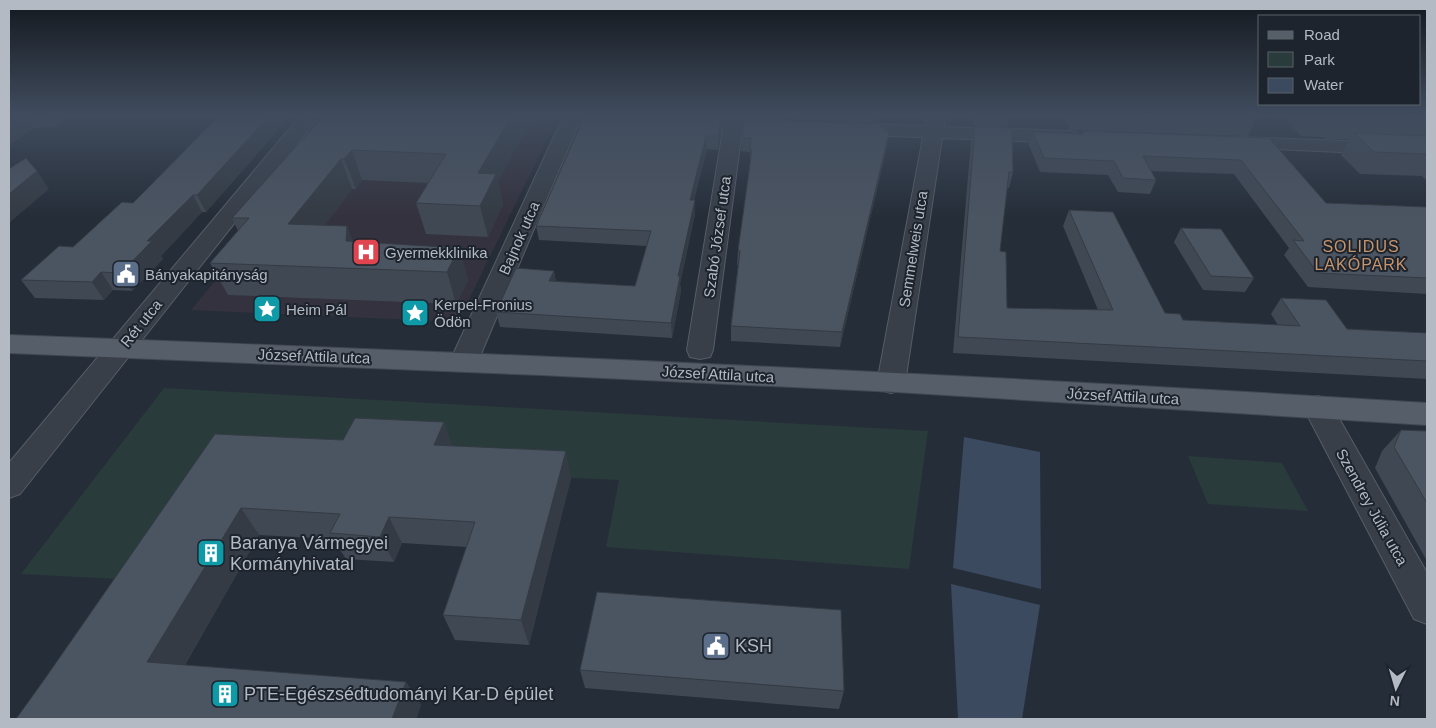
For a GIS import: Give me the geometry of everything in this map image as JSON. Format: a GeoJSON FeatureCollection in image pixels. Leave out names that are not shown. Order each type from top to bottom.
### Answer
{"type":"FeatureCollection","features":[{"type":"Feature","properties":{"kind":"main road","name":"József Attila utca"},"geometry":{"type":"LineString","coordinates":[[9,344],[464,362],[891,383],[1427,414]]}},
{"type":"Feature","properties":{"kind":"street","name":"Rét utca"},"geometry":{"type":"LineString","coordinates":[[9,485],[283,149]]}},
{"type":"Feature","properties":{"kind":"street","name":"Bajnok utca"},"geometry":{"type":"LineString","coordinates":[[464,362],[558,149]]}},
{"type":"Feature","properties":{"kind":"street","name":"Szabó József utca"},"geometry":{"type":"LineString","coordinates":[[700,350],[729,149]]}},
{"type":"Feature","properties":{"kind":"street","name":"Semmelweis utca"},"geometry":{"type":"LineString","coordinates":[[891,383],[930,149]]}},
{"type":"Feature","properties":{"kind":"street"},"geometry":{"type":"LineString","coordinates":[[1401,149],[1427,150]]}},
{"type":"Feature","properties":{"kind":"street","name":"Szendrey Júlia utca"},"geometry":{"type":"LineString","coordinates":[[1318,407],[1427,607]]}},
{"type":"Feature","properties":{"kind":"shaded area","name":"Gyermekklinika"},"geometry":{"type":"Polygon","coordinates":[[[324,149],[542,149],[458,322],[191,310],[324,149]]]}},
{"type":"Feature","properties":{"kind":"green space"},"geometry":{"type":"Polygon","coordinates":[[[164,388],[928,431],[909,569],[606,547],[619,480],[445,472],[368,445],[155,581],[21,574],[164,388]]]}},
{"type":"Feature","properties":{"kind":"green space"},"geometry":{"type":"Polygon","coordinates":[[[1188,456],[1282,463],[1308,511],[1208,504],[1188,456]]]}},
{"type":"Feature","properties":{"kind":"water"},"geometry":{"type":"Polygon","coordinates":[[[964,437],[1040,452],[1041,589],[953,568],[964,437]]]}},
{"type":"Feature","properties":{"kind":"water"},"geometry":{"type":"Polygon","coordinates":[[[951,584],[1040,605],[1022,719],[958,719],[951,584]]]}},
{"type":"Feature","properties":{"kind":"building"},"geometry":{"type":"Polygon","coordinates":[[[186,149],[239,149],[197,195],[193,195],[147,241],[152,241],[121,273],[101,272],[92,282],[21,280],[59,246],[73,247],[122,202],[133,203],[186,149]]]}},
{"type":"Feature","properties":{"kind":"building"},"geometry":{"type":"Polygon","coordinates":[[[294,149],[492,149],[478,173],[496,174],[480,206],[416,203],[446,154],[352,150],[344,159],[341,159],[288,224],[347,226],[346,241],[459,248],[447,272],[210,263],[249,218],[232,218],[294,149]]]}},
{"type":"Feature","properties":{"kind":"building"},"geometry":{"type":"Polygon","coordinates":[[[570,149],[703,149],[690,200],[695,200],[678,276],[680,276],[671,323],[496,312],[516,268],[554,271],[549,281],[635,286],[651,231],[536,226],[570,149]]]}},
{"type":"Feature","properties":{"kind":"building"},"geometry":{"type":"Polygon","coordinates":[[[885,149],[842,332],[731,326],[740,251],[738,250],[752,150],[750,150],[885,149]]]}},
{"type":"Feature","properties":{"kind":"building"},"geometry":{"type":"Polygon","coordinates":[[[973,149],[1012,149],[1013,172],[1009,172],[1000,251],[1006,252],[1007,308],[1113,310],[1069,210],[1113,212],[1165,313],[1180,314],[1183,320],[1300,326],[1281,298],[1326,300],[1347,329],[1427,333],[1427,361],[958,337],[973,149]]]}},
{"type":"Feature","properties":{"kind":"building"},"geometry":{"type":"Polygon","coordinates":[[[1040,149],[1279,149],[1326,203],[1427,207],[1427,278],[1318,273],[1293,240],[1304,241],[1241,160],[1143,156],[1156,180],[1123,178],[1114,161],[1044,158],[1040,149]]]}},
{"type":"Feature","properties":{"kind":"building"},"geometry":{"type":"Polygon","coordinates":[[[1371,149],[1427,149],[1427,154],[1374,152],[1371,149]]]}},
{"type":"Feature","properties":{"kind":"building"},"geometry":{"type":"Polygon","coordinates":[[[26,158],[37,171],[9,194],[9,169],[26,158]]]}},
{"type":"Feature","properties":{"kind":"building"},"geometry":{"type":"Polygon","coordinates":[[[1181,228],[1221,229],[1254,278],[1211,276],[1181,228]]]}},
{"type":"Feature","properties":{"kind":"building"},"geometry":{"type":"Polygon","coordinates":[[[355,418],[444,422],[434,445],[566,451],[521,620],[443,615],[475,522],[389,517],[380,537],[330,533],[340,514],[241,508],[147,662],[406,682],[392,719],[16,719],[215,434],[343,440],[355,418]]]}},
{"type":"Feature","properties":{"kind":"building"},"geometry":{"type":"Polygon","coordinates":[[[1401,430],[1427,431],[1427,503],[1394,447],[1401,430]]]}},
{"type":"Feature","properties":{"kind":"building","name":"KSH"},"geometry":{"type":"Polygon","coordinates":[[[597,592],[841,610],[844,691],[580,670],[597,592]]]}},
{"type":"Feature","properties":{"kind":"place","name":"Gyermekklinika"},"geometry":{"type":"Point","coordinates":[366,252]}},
{"type":"Feature","properties":{"kind":"place","name":"Bányakapitányság"},"geometry":{"type":"Point","coordinates":[126,274]}},
{"type":"Feature","properties":{"kind":"place","name":"Heim Pál"},"geometry":{"type":"Point","coordinates":[267,309]}},
{"type":"Feature","properties":{"kind":"place","name":"Kerpel-Fronius Ödön"},"geometry":{"type":"Point","coordinates":[415,313]}},
{"type":"Feature","properties":{"kind":"place","name":"Baranya Vármegyei Kormányhivatal"},"geometry":{"type":"Point","coordinates":[211,553]}},
{"type":"Feature","properties":{"kind":"place","name":"KSH"},"geometry":{"type":"Point","coordinates":[716,646]}},
{"type":"Feature","properties":{"kind":"place","name":"PTE-Egészsédtudományi Kar-D épület"},"geometry":{"type":"Point","coordinates":[225,694]}},
{"type":"Feature","properties":{"kind":"district","name":"SOLIDUS LAKÓPARK"},"geometry":{"type":"Point","coordinates":[1361,255]}}]}
